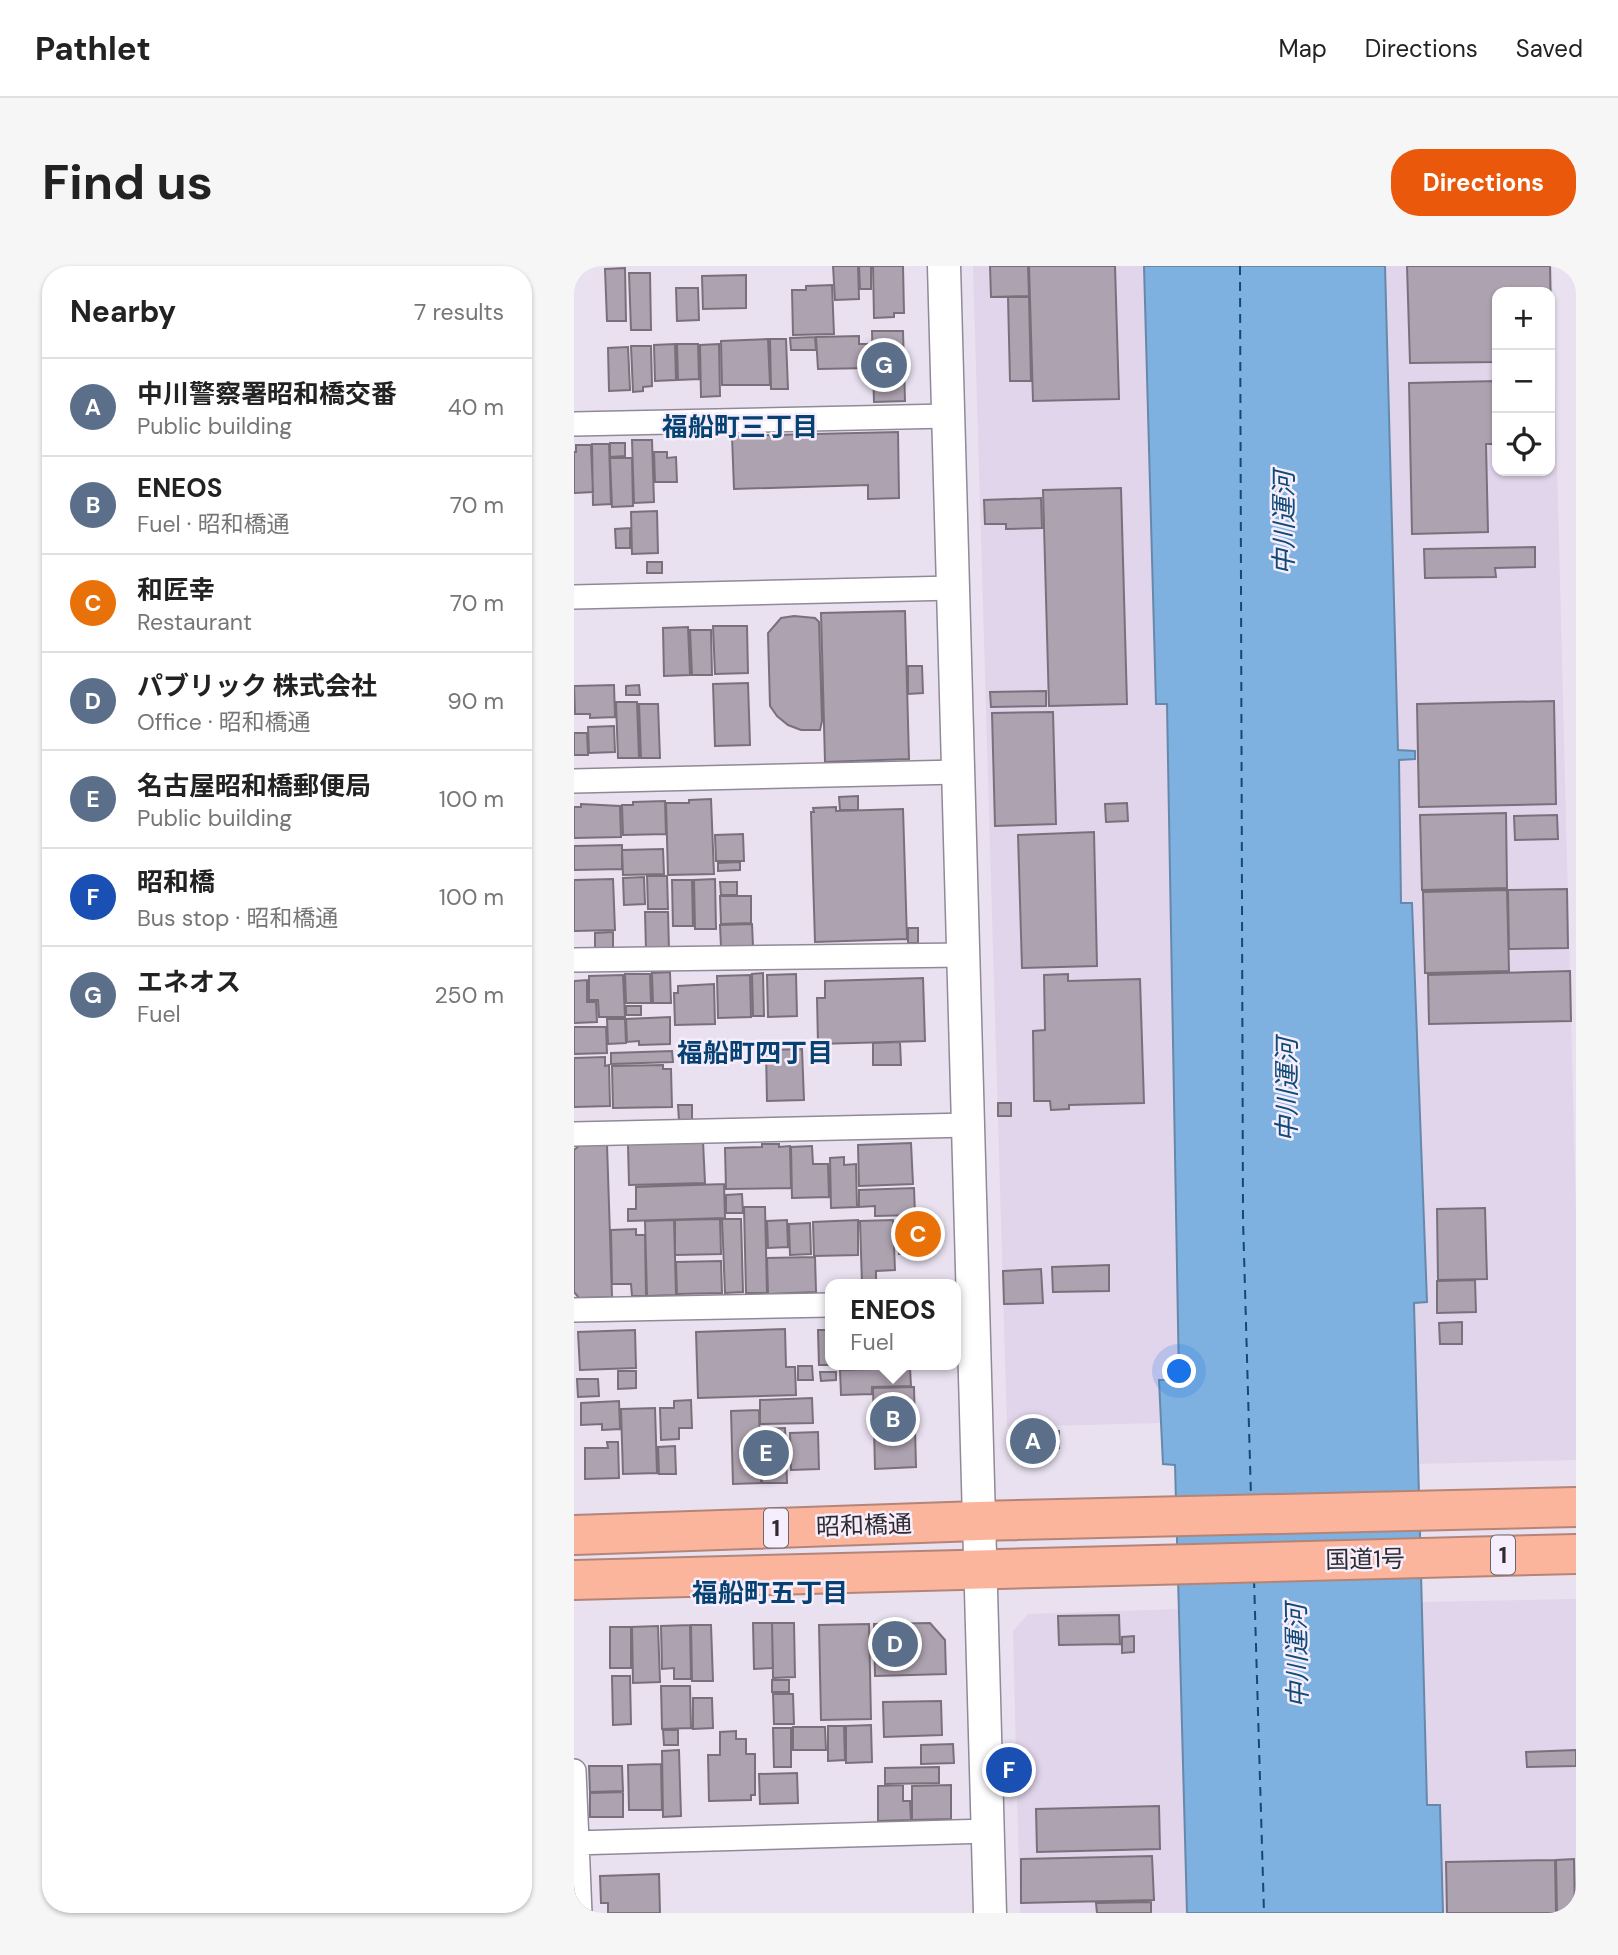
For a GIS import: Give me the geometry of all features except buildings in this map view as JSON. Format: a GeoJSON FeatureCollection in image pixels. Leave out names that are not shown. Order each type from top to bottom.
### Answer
{"type":"FeatureCollection","features":[{"type":"Feature","properties":{"kind":"highway","name":"国道1号"},"geometry":{"type":"LineString","coordinates":[[1154,1516],[1576,1507]]}},
{"type":"Feature","properties":{"kind":"highway","name":"昭和橋通"},"geometry":{"type":"LineString","coordinates":[[574,1535],[1154,1516]]}},
{"type":"Feature","properties":{"kind":"highway","name":"国道1号"},"geometry":{"type":"LineString","coordinates":[[1154,1564],[1576,1554]]}},
{"type":"Feature","properties":{"kind":"highway","name":"昭和橋通"},"geometry":{"type":"LineString","coordinates":[[574,1580],[1154,1564]]}},
{"type":"Feature","properties":{"kind":"street"},"geometry":{"type":"LineString","coordinates":[[944,266],[968,1125],[964,1302],[978,1521],[990,1913]]}},
{"type":"Feature","properties":{"kind":"street"},"geometry":{"type":"LineString","coordinates":[[574,424],[948,416]]}},
{"type":"Feature","properties":{"kind":"street"},"geometry":{"type":"LineString","coordinates":[[574,597],[953,588]]}},
{"type":"Feature","properties":{"kind":"street"},"geometry":{"type":"LineString","coordinates":[[574,781],[958,772]]}},
{"type":"Feature","properties":{"kind":"street"},"geometry":{"type":"LineString","coordinates":[[574,960],[963,956]]}},
{"type":"Feature","properties":{"kind":"street"},"geometry":{"type":"LineString","coordinates":[[574,1134],[968,1125]]}},
{"type":"Feature","properties":{"kind":"street"},"geometry":{"type":"LineString","coordinates":[[574,1310],[825,1305]]}},
{"type":"Feature","properties":{"kind":"street"},"geometry":{"type":"LineString","coordinates":[[574,1771],[580,1913]]}},
{"type":"Feature","properties":{"kind":"street"},"geometry":{"type":"LineString","coordinates":[[576,1843],[988,1831]]}},
{"type":"Feature","properties":{"kind":"shaded area"},"geometry":{"type":"Polygon","coordinates":[[[973,266],[1144,266],[1156,703],[1167,704],[1179,1380],[1159,1381],[1161,1423],[1007,1427],[973,266]]]}},
{"type":"Feature","properties":{"kind":"shaded area"},"geometry":{"type":"Polygon","coordinates":[[[1385,266],[1552,266],[1553,287],[1492,287],[1492,476],[1555,476],[1555,384],[1576,1213],[1576,1460],[1418,1464],[1414,1303],[1427,1301],[1412,904],[1401,903],[1399,759],[1415,759],[1415,751],[1398,751],[1385,266]]]}},
{"type":"Feature","properties":{"kind":"shaded area"},"geometry":{"type":"Polygon","coordinates":[[[1576,1599],[1576,1913],[1443,1913],[1440,1806],[1427,1806],[1422,1602],[1576,1599]]]}},
{"type":"Feature","properties":{"kind":"shaded area"},"geometry":{"type":"Polygon","coordinates":[[[1179,1609],[1187,1913],[1020,1913],[1013,1631],[1028,1614],[1179,1609]]]}},
{"type":"Feature","properties":{"kind":"water","name":"中川運河"},"geometry":{"type":"Polygon","coordinates":[[[1144,266],[1385,266],[1398,750],[1415,751],[1415,759],[1399,760],[1401,903],[1412,903],[1427,1302],[1414,1303],[1427,1805],[1440,1805],[1443,1913],[1187,1913],[1175,1465],[1163,1464],[1159,1380],[1179,1380],[1167,704],[1156,704],[1144,266]]]}},
{"type":"Feature","properties":{"kind":"ferry route"},"geometry":{"type":"LineString","coordinates":[[1240,266],[1243,1219],[1251,1497]]}},
{"type":"Feature","properties":{"kind":"ferry route"},"geometry":{"type":"LineString","coordinates":[[1254,1579],[1264,1913]]}},
{"type":"Feature","properties":{"kind":"place","name":"エネオス"},"geometry":{"type":"Point","coordinates":[884,365]}},
{"type":"Feature","properties":{"kind":"place","name":"和匠幸"},"geometry":{"type":"Point","coordinates":[918,1234]}},
{"type":"Feature","properties":{"kind":"place","name":"ENEOS"},"geometry":{"type":"Point","coordinates":[893,1419]}},
{"type":"Feature","properties":{"kind":"place","name":"中川警察署昭和橋交番"},"geometry":{"type":"Point","coordinates":[1033,1441]}},
{"type":"Feature","properties":{"kind":"place","name":"名古屋昭和橋郵便局"},"geometry":{"type":"Point","coordinates":[766,1453]}},
{"type":"Feature","properties":{"kind":"place","name":"パブリック 株式会社"},"geometry":{"type":"Point","coordinates":[895,1644]}},
{"type":"Feature","properties":{"kind":"place","name":"昭和橋"},"geometry":{"type":"Point","coordinates":[1009,1770]}},
{"type":"Feature","properties":{"kind":"district","name":"福船町三丁目"},"geometry":{"type":"Point","coordinates":[740,427]}},
{"type":"Feature","properties":{"kind":"district","name":"福船町四丁目"},"geometry":{"type":"Point","coordinates":[755,1053]}},
{"type":"Feature","properties":{"kind":"district","name":"福船町五丁目"},"geometry":{"type":"Point","coordinates":[770,1593]}}]}
